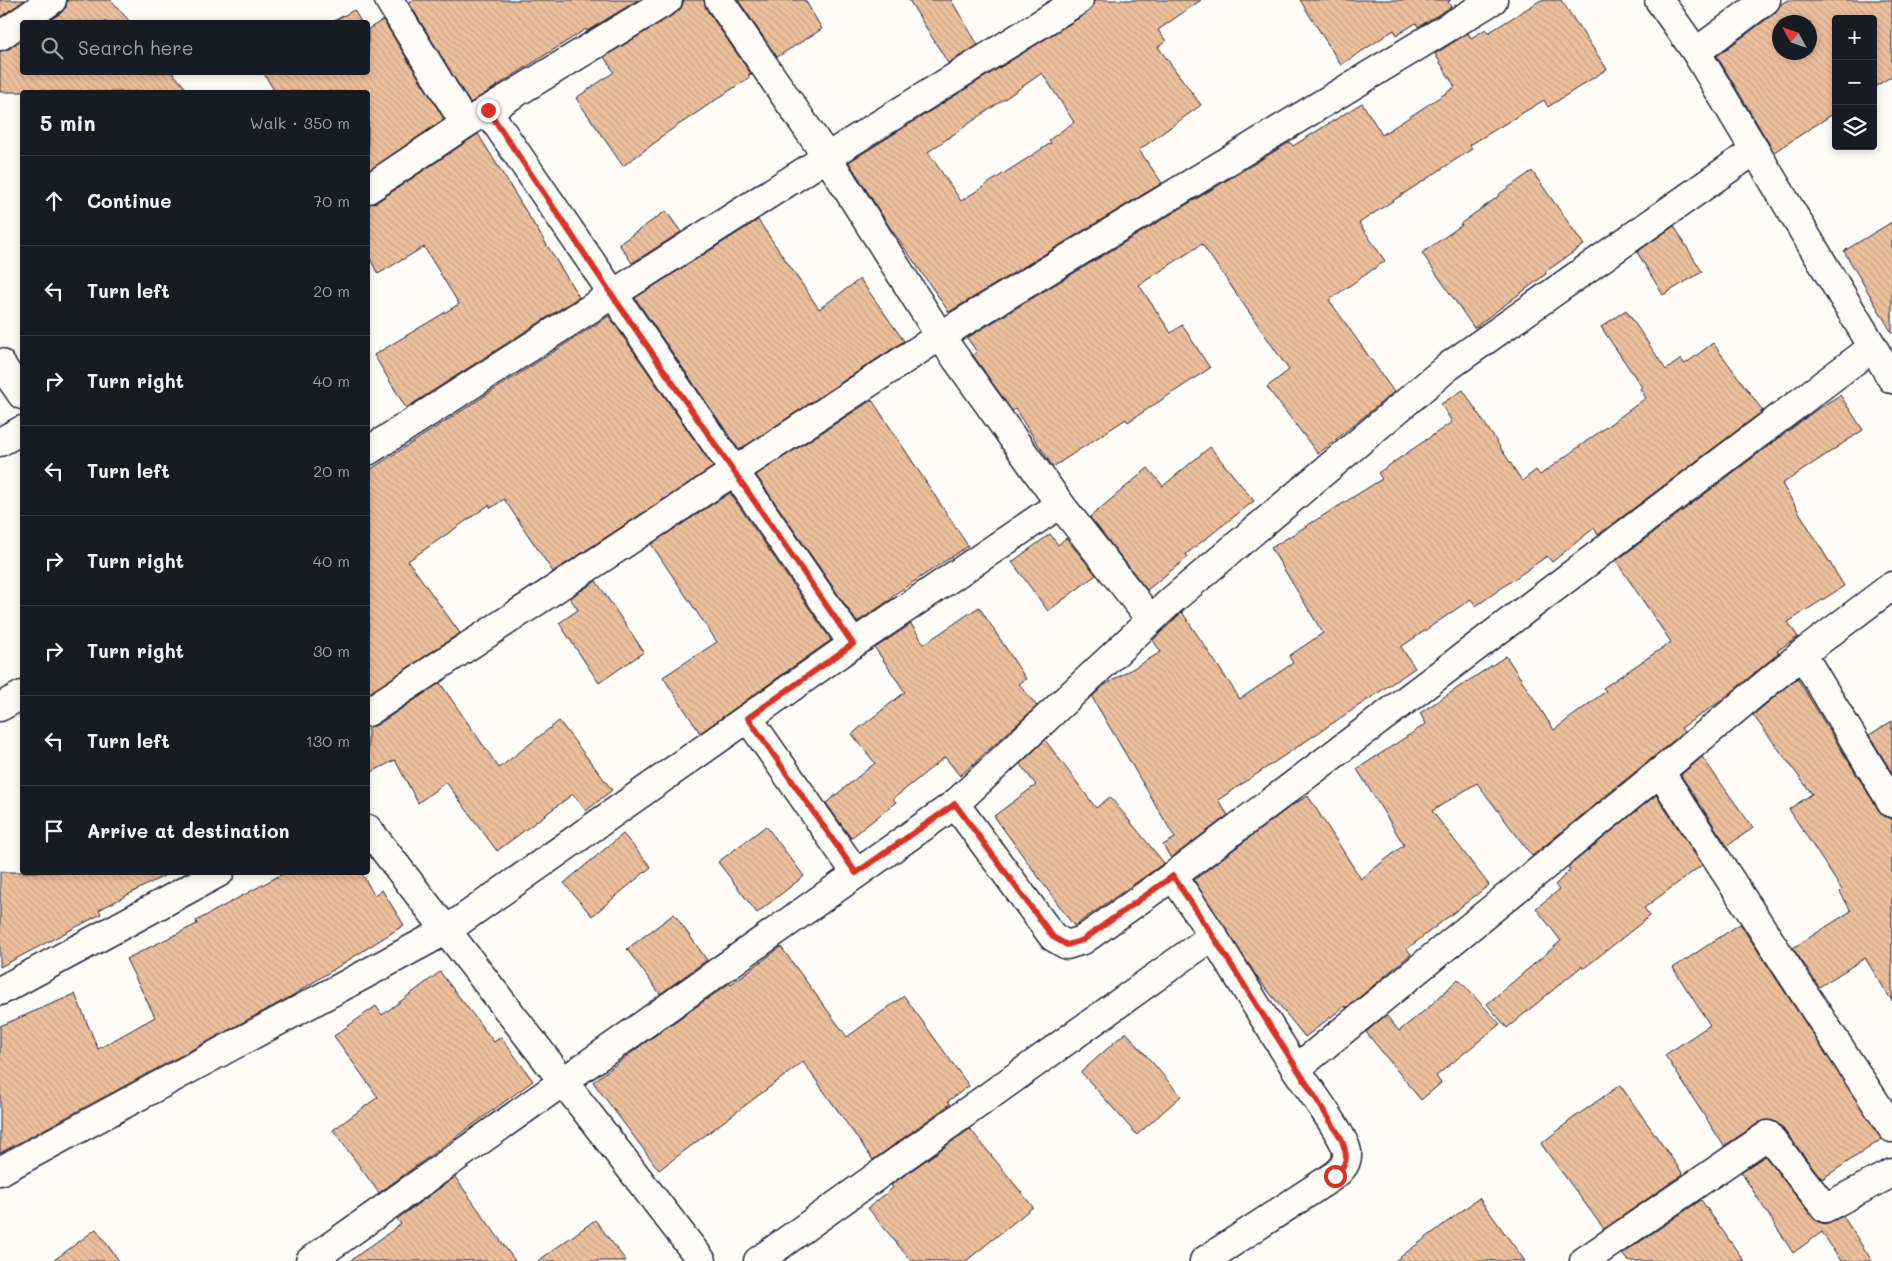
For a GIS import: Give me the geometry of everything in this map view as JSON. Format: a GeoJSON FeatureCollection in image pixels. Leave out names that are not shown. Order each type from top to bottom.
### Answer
{"type":"FeatureCollection","features":[{"type":"Feature","properties":{"kind":"street"},"geometry":{"type":"LineString","coordinates":[[23,20],[52,0]]}},
{"type":"Feature","properties":{"kind":"street"},"geometry":{"type":"LineString","coordinates":[[389,0],[465,124]]}},
{"type":"Feature","properties":{"kind":"street"},"geometry":{"type":"LineString","coordinates":[[370,188],[465,124],[668,0]]}},
{"type":"Feature","properties":{"kind":"street"},"geometry":{"type":"LineString","coordinates":[[719,0],[827,157],[940,336],[1060,504],[1151,620]]}},
{"type":"Feature","properties":{"kind":"street"},"geometry":{"type":"LineString","coordinates":[[370,450],[827,157],[1079,0]]}},
{"type":"Feature","properties":{"kind":"street"},"geometry":{"type":"LineString","coordinates":[[370,711],[940,336],[1493,0]]}},
{"type":"Feature","properties":{"kind":"street"},"geometry":{"type":"LineString","coordinates":[[1659,0],[1696,52],[1892,378]]}},
{"type":"Feature","properties":{"kind":"street"},"geometry":{"type":"LineString","coordinates":[[1696,52],[1766,0]]}},
{"type":"Feature","properties":{"kind":"street"},"geometry":{"type":"LineString","coordinates":[[0,36],[20,22]]}},
{"type":"Feature","properties":{"kind":"street"},"geometry":{"type":"LineString","coordinates":[[488,110],[612,295],[853,644]]}},
{"type":"Feature","properties":{"kind":"street"},"geometry":{"type":"LineString","coordinates":[[310,1261],[955,804],[1171,601],[1448,366],[1755,150]]}},
{"type":"Feature","properties":{"kind":"street"},"geometry":{"type":"LineString","coordinates":[[955,804],[1053,937],[1067,945],[1083,940],[1173,876],[1873,347]]}},
{"type":"Feature","properties":{"kind":"street"},"geometry":{"type":"LineString","coordinates":[[0,363],[20,392]]}},
{"type":"Feature","properties":{"kind":"street"},"geometry":{"type":"LineString","coordinates":[[0,442],[20,431]]}},
{"type":"Feature","properties":{"kind":"street"},"geometry":{"type":"LineString","coordinates":[[0,1171],[447,930],[853,644],[1060,504]]}},
{"type":"Feature","properties":{"kind":"street"},"geometry":{"type":"LineString","coordinates":[[1296,1069],[1802,654],[1892,586]]}},
{"type":"Feature","properties":{"kind":"street"},"geometry":{"type":"LineString","coordinates":[[1802,654],[1892,803]]}},
{"type":"Feature","properties":{"kind":"street"},"geometry":{"type":"LineString","coordinates":[[0,707],[20,696]]}},
{"type":"Feature","properties":{"kind":"street"},"geometry":{"type":"LineString","coordinates":[[748,718],[856,873]]}},
{"type":"Feature","properties":{"kind":"street"},"geometry":{"type":"LineString","coordinates":[[1660,772],[1892,1128]]}},
{"type":"Feature","properties":{"kind":"street"},"geometry":{"type":"LineString","coordinates":[[370,832],[702,1261]]}},
{"type":"Feature","properties":{"kind":"street"},"geometry":{"type":"LineString","coordinates":[[0,992],[214,875]]}},
{"type":"Feature","properties":{"kind":"street"},"geometry":{"type":"LineString","coordinates":[[1173,876],[1341,1138],[1347,1152],[1345,1166],[1335,1176],[1204,1261]]}},
{"type":"Feature","properties":{"kind":"street"},"geometry":{"type":"LineString","coordinates":[[758,1261],[1213,936]]}},
{"type":"Feature","properties":{"kind":"street"},"geometry":{"type":"LineString","coordinates":[[1584,1261],[1768,1135],[1825,1208],[1892,1173]]}},
{"type":"Feature","properties":{"kind":"building"},"geometry":{"type":"Polygon","coordinates":[[[0,0],[25,0],[0,17],[0,0]]]}},
{"type":"Feature","properties":{"kind":"building"},"geometry":{"type":"Polygon","coordinates":[[[67,0],[111,0],[128,20],[50,20],[66,7],[67,0]]]}},
{"type":"Feature","properties":{"kind":"building"},"geometry":{"type":"Polygon","coordinates":[[[413,0],[638,0],[587,31],[586,29],[470,103],[409,3],[413,0]]]}},
{"type":"Feature","properties":{"kind":"building"},"geometry":{"type":"Polygon","coordinates":[[[684,0],[704,0],[706,9],[751,74],[748,75],[750,77],[659,138],[623,166],[576,98],[614,72],[604,57],[676,13],[681,8],[684,0]]]}},
{"type":"Feature","properties":{"kind":"building"},"geometry":{"type":"Polygon","coordinates":[[[738,0],[805,0],[822,29],[777,57],[738,0]]]}},
{"type":"Feature","properties":{"kind":"building"},"geometry":{"type":"Polygon","coordinates":[[[909,0],[951,0],[978,45],[948,63],[909,0]]]}},
{"type":"Feature","properties":{"kind":"building"},"geometry":{"type":"Polygon","coordinates":[[[1095,0],[1201,0],[1158,30],[1166,41],[1158,47],[1201,105],[1139,150],[1162,183],[949,312],[887,223],[849,162],[1087,13],[1092,8],[1095,0]],[[1042,73],[928,152],[961,201],[1051,143],[1049,140],[1074,122],[1042,73]]]}},
{"type":"Feature","properties":{"kind":"building"},"geometry":{"type":"Polygon","coordinates":[[[1300,0],[1451,0],[1448,2],[1451,7],[1418,27],[1416,23],[1397,35],[1394,30],[1341,65],[1300,0]]]}},
{"type":"Feature","properties":{"kind":"building"},"geometry":{"type":"Polygon","coordinates":[[[1541,0],[1561,0],[1607,69],[1548,107],[1544,100],[1470,145],[1472,149],[1359,223],[1385,261],[1329,300],[1394,392],[1318,454],[1267,387],[1289,370],[1202,244],[1139,285],[1171,333],[1182,325],[1210,368],[1128,422],[1126,419],[1053,467],[1015,409],[1012,411],[973,355],[977,352],[967,338],[1290,142],[1293,146],[1362,103],[1382,135],[1455,87],[1435,54],[1468,33],[1471,38],[1486,29],[1488,33],[1541,0]]]}},
{"type":"Feature","properties":{"kind":"building"},"geometry":{"type":"Polygon","coordinates":[[[1788,0],[1892,0],[1892,76],[1877,85],[1877,15],[1832,15],[1832,115],[1774,152],[1717,56],[1772,15],[1772,60],[1817,60],[1817,15],[1772,15],[1781,4],[1788,0]]]}},
{"type":"Feature","properties":{"kind":"building"},"geometry":{"type":"Polygon","coordinates":[[[354,10],[360,20],[336,20],[354,10]]]}},
{"type":"Feature","properties":{"kind":"building"},"geometry":{"type":"Polygon","coordinates":[[[383,20],[444,119],[370,170],[370,90],[274,90],[265,75],[370,75],[370,28],[383,20]]]}},
{"type":"Feature","properties":{"kind":"building"},"geometry":{"type":"Polygon","coordinates":[[[20,41],[20,75],[175,75],[187,90],[20,90],[20,92],[0,92],[0,51],[9,49],[20,41]]]}},
{"type":"Feature","properties":{"kind":"building"},"geometry":{"type":"Polygon","coordinates":[[[478,134],[579,297],[406,408],[374,355],[459,304],[424,247],[378,274],[370,259],[370,204],[377,202],[478,134]]]}},
{"type":"Feature","properties":{"kind":"building"},"geometry":{"type":"Polygon","coordinates":[[[1532,171],[1584,245],[1545,272],[1546,274],[1474,328],[1422,253],[1532,171]]]}},
{"type":"Feature","properties":{"kind":"building"},"geometry":{"type":"Polygon","coordinates":[[[666,211],[681,232],[632,263],[619,244],[666,211]]]}},
{"type":"Feature","properties":{"kind":"building"},"geometry":{"type":"Polygon","coordinates":[[[758,220],[819,309],[860,279],[904,341],[739,450],[635,298],[758,220]]]}},
{"type":"Feature","properties":{"kind":"building"},"geometry":{"type":"Polygon","coordinates":[[[1892,222],[1892,333],[1844,251],[1892,222]]]}},
{"type":"Feature","properties":{"kind":"building"},"geometry":{"type":"Polygon","coordinates":[[[1674,226],[1702,272],[1663,295],[1637,252],[1674,226]]]}},
{"type":"Feature","properties":{"kind":"building"},"geometry":{"type":"Polygon","coordinates":[[[1626,310],[1666,370],[1681,359],[1685,364],[1713,343],[1763,411],[1598,535],[1594,528],[1552,562],[1547,556],[1476,606],[1471,599],[1401,647],[1415,668],[1218,800],[1228,815],[1171,858],[1163,845],[1175,838],[1092,697],[1103,686],[1161,652],[1153,640],[1182,612],[1240,699],[1293,663],[1289,656],[1323,633],[1271,548],[1382,479],[1378,473],[1452,422],[1441,404],[1463,390],[1522,481],[1536,470],[1540,475],[1646,398],[1640,389],[1642,387],[1601,327],[1626,310]]]}},
{"type":"Feature","properties":{"kind":"building"},"geometry":{"type":"Polygon","coordinates":[[[609,316],[713,467],[553,572],[504,499],[491,508],[489,505],[408,561],[460,633],[370,693],[370,470],[609,316]]]}},
{"type":"Feature","properties":{"kind":"building"},"geometry":{"type":"Polygon","coordinates":[[[1840,395],[1863,430],[1782,484],[1844,586],[1788,622],[1798,637],[1777,651],[1779,653],[1718,703],[1681,728],[1684,732],[1532,856],[1477,783],[1432,811],[1489,885],[1407,949],[1411,954],[1367,991],[1305,1037],[1257,977],[1194,880],[1291,806],[1308,796],[1361,879],[1404,845],[1357,769],[1426,724],[1420,713],[1506,656],[1554,730],[1606,691],[1603,688],[1671,642],[1616,561],[1816,410],[1840,395]]]}},
{"type":"Feature","properties":{"kind":"building"},"geometry":{"type":"Polygon","coordinates":[[[872,400],[968,546],[892,596],[893,598],[857,622],[756,475],[872,400]]]}},
{"type":"Feature","properties":{"kind":"building"},"geometry":{"type":"Polygon","coordinates":[[[1210,447],[1254,501],[1186,554],[1188,557],[1147,590],[1090,517],[1148,468],[1163,486],[1210,447]]]}},
{"type":"Feature","properties":{"kind":"building"},"geometry":{"type":"Polygon","coordinates":[[[730,493],[831,640],[700,733],[663,677],[717,642],[651,544],[730,493]]]}},
{"type":"Feature","properties":{"kind":"building"},"geometry":{"type":"Polygon","coordinates":[[[1050,534],[1058,545],[1066,538],[1096,575],[1048,611],[1012,562],[1050,534]]]}},
{"type":"Feature","properties":{"kind":"building"},"geometry":{"type":"Polygon","coordinates":[[[596,581],[644,652],[599,683],[559,623],[578,610],[570,598],[596,581]]]}},
{"type":"Feature","properties":{"kind":"building"},"geometry":{"type":"Polygon","coordinates":[[[979,607],[1026,679],[1019,684],[1037,706],[960,776],[945,757],[893,799],[896,802],[851,838],[826,803],[875,763],[852,734],[905,692],[875,648],[911,624],[924,644],[979,607]]]}},
{"type":"Feature","properties":{"kind":"building"},"geometry":{"type":"Polygon","coordinates":[[[1797,678],[1879,811],[1884,816],[1892,819],[1892,1001],[1865,958],[1819,987],[1793,948],[1851,911],[1840,892],[1842,890],[1789,809],[1812,794],[1753,715],[1797,678]]]}},
{"type":"Feature","properties":{"kind":"building"},"geometry":{"type":"Polygon","coordinates":[[[440,683],[499,768],[559,721],[612,790],[586,811],[573,794],[497,851],[446,782],[418,803],[395,760],[370,773],[370,727],[377,725],[440,683]]]}},
{"type":"Feature","properties":{"kind":"building"},"geometry":{"type":"Polygon","coordinates":[[[1892,721],[1892,773],[1869,735],[1892,721]]]}},
{"type":"Feature","properties":{"kind":"building"},"geometry":{"type":"Polygon","coordinates":[[[1045,740],[1096,808],[1110,797],[1164,863],[1074,926],[994,816],[1036,785],[1020,764],[1045,740]]]}},
{"type":"Feature","properties":{"kind":"building"},"geometry":{"type":"Polygon","coordinates":[[[1702,757],[1753,828],[1727,846],[1681,775],[1702,757]]]}},
{"type":"Feature","properties":{"kind":"building"},"geometry":{"type":"Polygon","coordinates":[[[1656,795],[1702,865],[1644,908],[1650,916],[1583,969],[1582,966],[1507,1028],[1487,1004],[1561,941],[1536,908],[1559,890],[1555,885],[1570,870],[1568,867],[1656,795]]]}},
{"type":"Feature","properties":{"kind":"building"},"geometry":{"type":"Polygon","coordinates":[[[766,826],[804,876],[757,913],[718,862],[766,826]]]}},
{"type":"Feature","properties":{"kind":"building"},"geometry":{"type":"Polygon","coordinates":[[[623,834],[651,867],[592,916],[564,883],[623,834]]]}},
{"type":"Feature","properties":{"kind":"building"},"geometry":{"type":"Polygon","coordinates":[[[0,872],[20,872],[20,875],[165,875],[99,910],[101,914],[0,967],[0,872]]]}},
{"type":"Feature","properties":{"kind":"building"},"geometry":{"type":"Polygon","coordinates":[[[280,875],[363,875],[374,895],[382,890],[404,925],[290,997],[0,1153],[0,1026],[75,994],[98,1049],[155,1017],[126,959],[197,924],[196,921],[280,875]]]}},
{"type":"Feature","properties":{"kind":"building"},"geometry":{"type":"Polygon","coordinates":[[[674,914],[707,960],[660,994],[627,949],[674,914]]]}},
{"type":"Feature","properties":{"kind":"building"},"geometry":{"type":"Polygon","coordinates":[[[1740,924],[1882,1139],[1822,1179],[1780,1125],[1774,1121],[1766,1120],[1760,1122],[1724,1146],[1665,1055],[1710,1025],[1673,968],[1740,924]]]}},
{"type":"Feature","properties":{"kind":"building"},"geometry":{"type":"Polygon","coordinates":[[[781,947],[847,1037],[904,996],[969,1086],[948,1101],[950,1104],[873,1160],[803,1062],[659,1170],[593,1082],[643,1044],[731,984],[781,947]]]}},
{"type":"Feature","properties":{"kind":"building"},"geometry":{"type":"Polygon","coordinates":[[[440,972],[494,1042],[501,1037],[533,1081],[379,1193],[333,1130],[378,1097],[334,1036],[376,1006],[382,1015],[440,972]]]}},
{"type":"Feature","properties":{"kind":"building"},"geometry":{"type":"Polygon","coordinates":[[[1458,979],[1500,1024],[1436,1076],[1441,1083],[1421,1100],[1366,1032],[1386,1015],[1399,1031],[1429,1007],[1458,979]]]}},
{"type":"Feature","properties":{"kind":"building"},"geometry":{"type":"Polygon","coordinates":[[[1126,1032],[1181,1096],[1137,1135],[1081,1072],[1126,1032]]]}},
{"type":"Feature","properties":{"kind":"building"},"geometry":{"type":"Polygon","coordinates":[[[1620,1085],[1683,1174],[1604,1229],[1541,1144],[1620,1085]]]}},
{"type":"Feature","properties":{"kind":"building"},"geometry":{"type":"Polygon","coordinates":[[[970,1129],[1033,1207],[966,1261],[911,1261],[868,1208],[893,1188],[891,1185],[970,1129]]]}},
{"type":"Feature","properties":{"kind":"building"},"geometry":{"type":"Polygon","coordinates":[[[1765,1156],[1818,1222],[1826,1224],[1843,1216],[1872,1261],[1841,1261],[1822,1232],[1793,1253],[1741,1172],[1765,1156]]]}},
{"type":"Feature","properties":{"kind":"building"},"geometry":{"type":"Polygon","coordinates":[[[455,1177],[515,1261],[350,1261],[401,1224],[397,1219],[455,1177]]]}},
{"type":"Feature","properties":{"kind":"building"},"geometry":{"type":"Polygon","coordinates":[[[1479,1198],[1525,1261],[1395,1261],[1479,1198]]]}},
{"type":"Feature","properties":{"kind":"building"},"geometry":{"type":"Polygon","coordinates":[[[1701,1200],[1744,1261],[1628,1261],[1622,1254],[1701,1200]]]}},
{"type":"Feature","properties":{"kind":"building"},"geometry":{"type":"Polygon","coordinates":[[[595,1220],[626,1261],[538,1261],[595,1220]]]}},
{"type":"Feature","properties":{"kind":"building"},"geometry":{"type":"Polygon","coordinates":[[[96,1229],[119,1261],[53,1261],[96,1229]]]}},
{"type":"Feature","properties":{"kind":"route"},"geometry":{"type":"LineString","coordinates":[[488,110],[612,295],[853,644],[748,718],[856,873],[955,804],[1053,937],[1067,945],[1083,940],[1173,876],[1341,1138],[1347,1152],[1345,1166],[1335,1176]]}}]}
